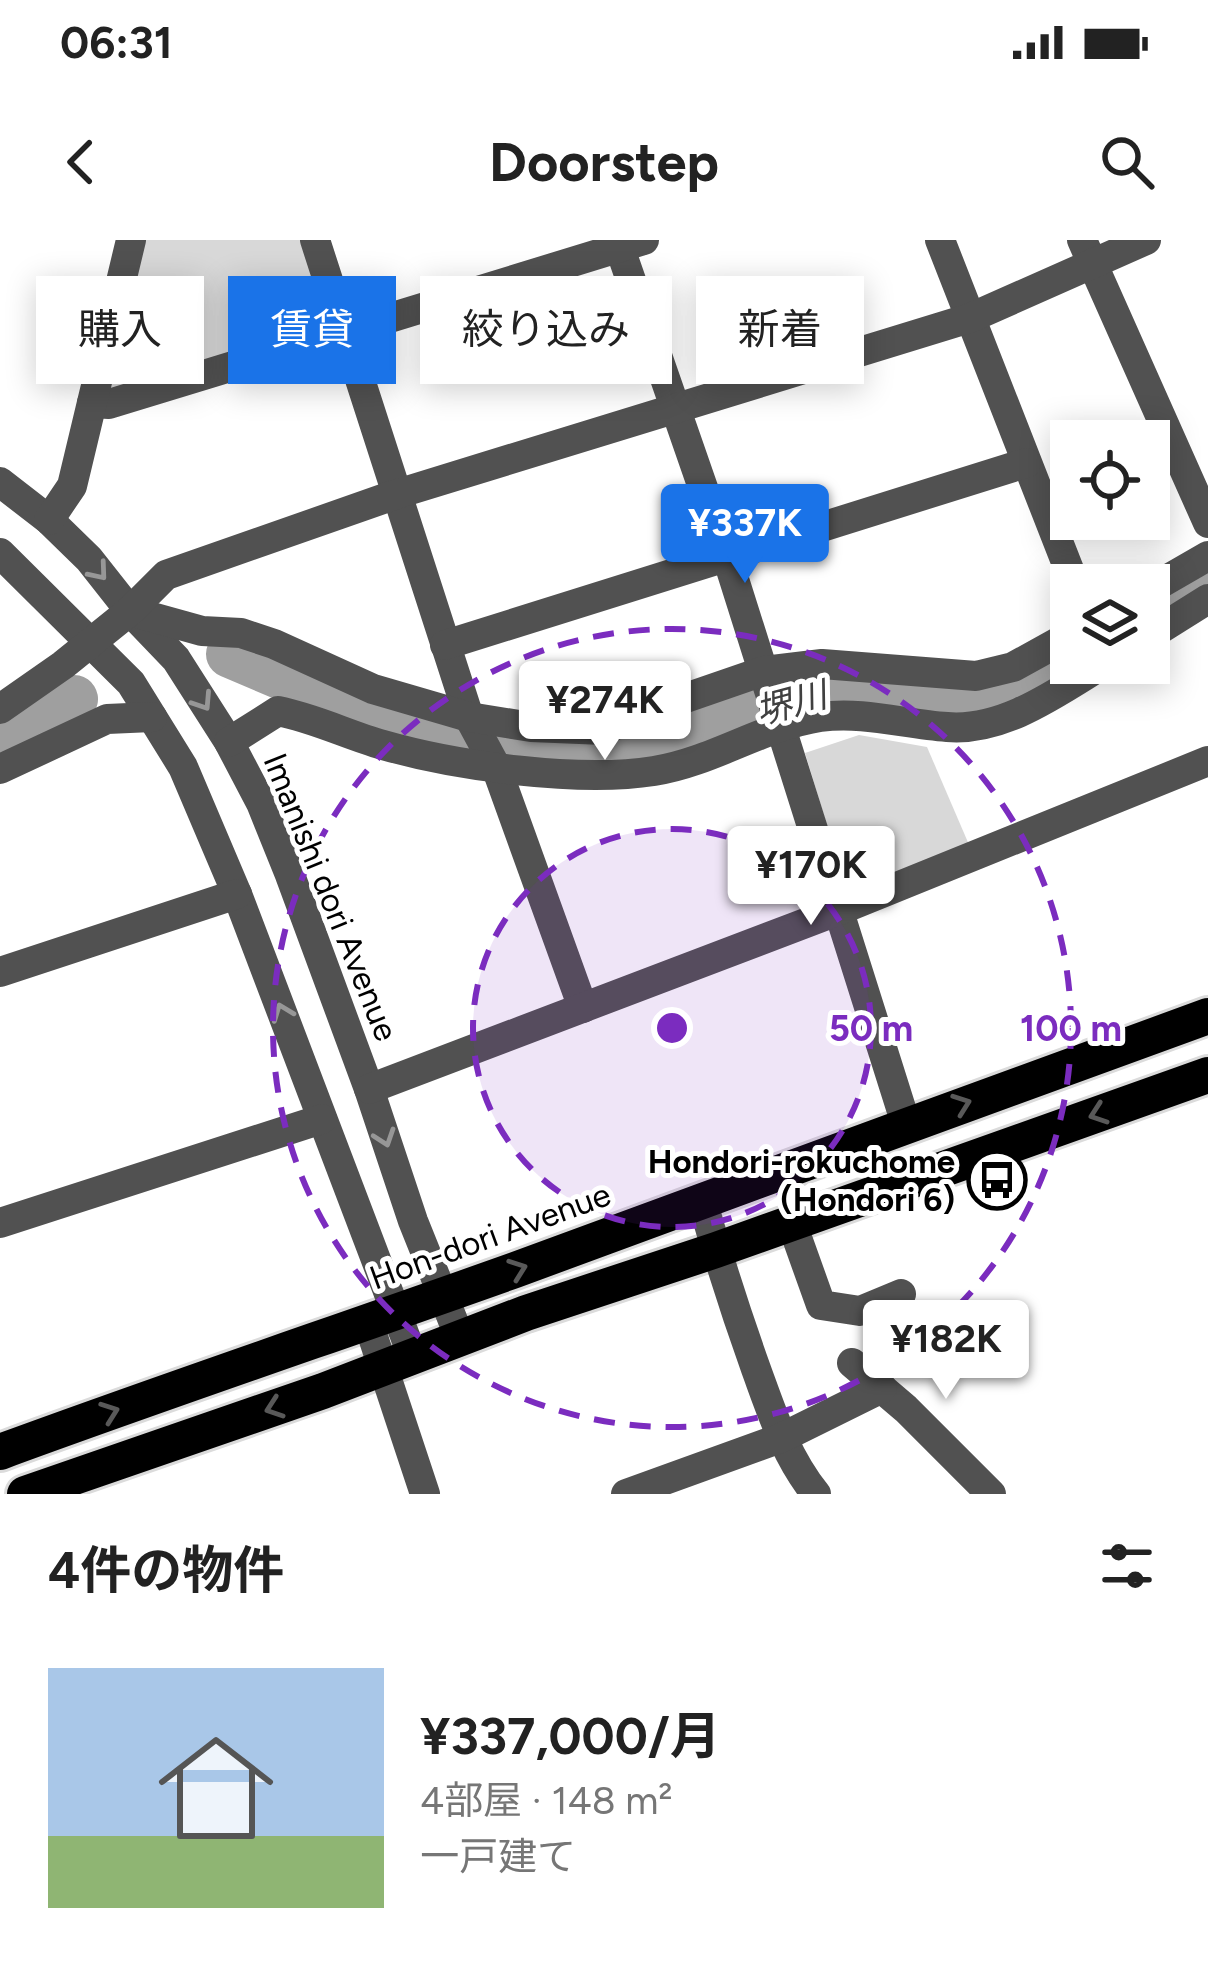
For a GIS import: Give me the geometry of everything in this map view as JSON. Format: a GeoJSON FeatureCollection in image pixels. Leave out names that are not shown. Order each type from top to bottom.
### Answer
{"type":"FeatureCollection","features":[{"type":"Feature","properties":{"kind":"highway","name":"Hon-dori Avenue"},"geometry":{"type":"LineString","coordinates":[[3,1441],[381,1317],[1208,1016]]}},
{"type":"Feature","properties":{"kind":"highway"},"geometry":{"type":"LineString","coordinates":[[25,1494],[82,1484],[526,1313],[1208,1075]]}},
{"type":"Feature","properties":{"kind":"street"},"geometry":{"type":"LineString","coordinates":[[49,520],[72,485],[131,240]]}},
{"type":"Feature","properties":{"kind":"street"},"geometry":{"type":"LineString","coordinates":[[315,240],[326,276]]}},
{"type":"Feature","properties":{"kind":"street"},"geometry":{"type":"LineString","coordinates":[[940,240],[1067,564]]}},
{"type":"Feature","properties":{"kind":"street"},"geometry":{"type":"LineString","coordinates":[[0,709],[130,611],[166,574],[397,494],[970,319],[1088,252],[1146,240]]}},
{"type":"Feature","properties":{"kind":"street"},"geometry":{"type":"LineString","coordinates":[[396,316],[627,243],[675,410],[728,557],[906,1124]]}},
{"type":"Feature","properties":{"kind":"street"},"geometry":{"type":"LineString","coordinates":[[1088,252],[1208,523]]}},
{"type":"Feature","properties":{"kind":"street"},"geometry":{"type":"LineString","coordinates":[[92,403],[109,404],[228,368]]}},
{"type":"Feature","properties":{"kind":"street"},"geometry":{"type":"LineString","coordinates":[[361,384],[472,723],[494,765],[583,1008]]}},
{"type":"Feature","properties":{"kind":"street"},"geometry":{"type":"LineString","coordinates":[[445,645],[1026,463]]}},
{"type":"Feature","properties":{"kind":"street","name":"Imanishi dori Avenue"},"geometry":{"type":"LineString","coordinates":[[0,482],[49,520],[89,560],[176,659],[229,742],[290,874],[413,1221],[460,1339]]}},
{"type":"Feature","properties":{"kind":"street"},"geometry":{"type":"LineString","coordinates":[[0,553],[131,682],[183,767],[322,1119],[398,1363],[425,1494]]}},
{"type":"Feature","properties":{"kind":"street"},"geometry":{"type":"LineString","coordinates":[[1170,578],[1208,556]]}},
{"type":"Feature","properties":{"kind":"street"},"geometry":{"type":"LineString","coordinates":[[1170,623],[1208,599]]}},
{"type":"Feature","properties":{"kind":"street"},"geometry":{"type":"LineString","coordinates":[[130,611],[202,631],[241,633],[373,689],[472,723],[604,730],[642,712],[773,700],[816,718],[855,715],[952,728],[998,721],[1071,684]]}},
{"type":"Feature","properties":{"kind":"street"},"geometry":{"type":"LineString","coordinates":[[229,742],[278,711],[392,748],[494,765],[593,774],[656,771],[713,754],[822,664],[976,676],[1013,667],[1050,647]]}},
{"type":"Feature","properties":{"kind":"street"},"geometry":{"type":"LineString","coordinates":[[0,769],[107,718],[152,717]]}},
{"type":"Feature","properties":{"kind":"street"},"geometry":{"type":"LineString","coordinates":[[368,1089],[840,910],[1208,761]]}},
{"type":"Feature","properties":{"kind":"street"},"geometry":{"type":"LineString","coordinates":[[0,973],[237,894]]}},
{"type":"Feature","properties":{"kind":"street"},"geometry":{"type":"LineString","coordinates":[[0,1223],[322,1119]]}},
{"type":"Feature","properties":{"kind":"street"},"geometry":{"type":"LineString","coordinates":[[702,1200],[727,1288],[781,1438],[816,1494]]}},
{"type":"Feature","properties":{"kind":"street"},"geometry":{"type":"LineString","coordinates":[[791,1221],[821,1305],[860,1311],[901,1294]]}},
{"type":"Feature","properties":{"kind":"street"},"geometry":{"type":"LineString","coordinates":[[853,1363],[991,1494]]}},
{"type":"Feature","properties":{"kind":"street"},"geometry":{"type":"LineString","coordinates":[[626,1494],[781,1438],[882,1388]]}},
{"type":"Feature","properties":{"kind":"shaded area"},"geometry":{"type":"Polygon","coordinates":[[[139,240],[307,240],[318,276],[228,276],[228,358],[204,365],[204,276],[130,276],[139,240]]]}},
{"type":"Feature","properties":{"kind":"shaded area"},"geometry":{"type":"Polygon","coordinates":[[[105,384],[142,384],[102,396],[105,384]]]}},
{"type":"Feature","properties":{"kind":"shaded area"},"geometry":{"type":"Polygon","coordinates":[[[859,735],[927,747],[970,847],[848,894],[805,753],[859,735]]]}},
{"type":"Feature","properties":{"kind":"waterway","name":"堺川"},"geometry":{"type":"LineString","coordinates":[[1170,596],[1208,574]]}},
{"type":"Feature","properties":{"kind":"waterway","name":"堺川"},"geometry":{"type":"LineString","coordinates":[[230,654],[360,709],[458,734],[608,746],[676,736],[835,688],[978,700],[1050,666]]}},
{"type":"Feature","properties":{"kind":"waterway","name":"堺川"},"geometry":{"type":"LineString","coordinates":[[0,746],[74,699]]}},
{"type":"Feature","properties":{"kind":"place","name":"Hondori-rokuchome (Hondori 6)"},"geometry":{"type":"Point","coordinates":[997,1180]}}]}
